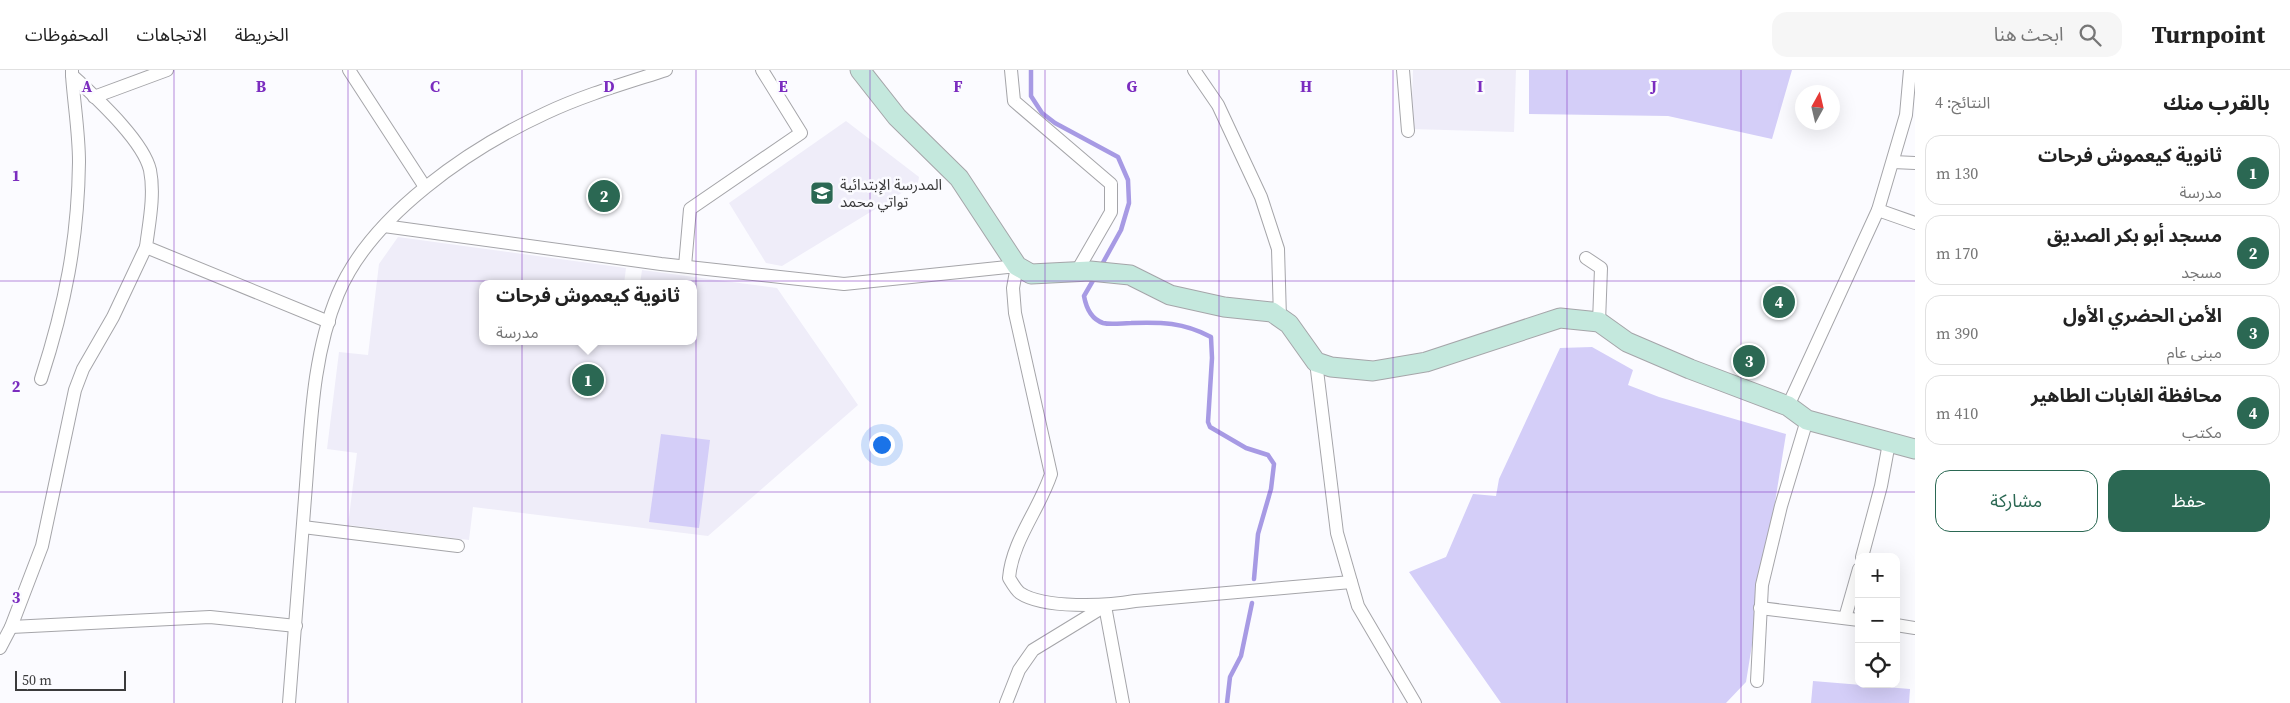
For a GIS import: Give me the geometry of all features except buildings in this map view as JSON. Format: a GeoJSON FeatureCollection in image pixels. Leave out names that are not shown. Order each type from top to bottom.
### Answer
{"type":"FeatureCollection","features":[{"type":"Feature","properties":{"kind":"main road"},"geometry":{"type":"LineString","coordinates":[[860,70],[897,117],[959,178],[1017,266],[1031,274],[1091,272],[1130,275],[1170,295],[1224,307],[1272,312],[1289,324],[1316,362],[1331,367],[1374,371],[1426,362],[1560,318],[1599,322],[1627,342],[1690,370],[1788,406],[1807,420],[1915,449]]}},
{"type":"Feature","properties":{"kind":"street"},"geometry":{"type":"LineString","coordinates":[[94,96],[167,70]]}},
{"type":"Feature","properties":{"kind":"street"},"geometry":{"type":"LineString","coordinates":[[348,70],[425,187]]}},
{"type":"Feature","properties":{"kind":"street"},"geometry":{"type":"LineString","coordinates":[[290,703],[312,414],[321,349],[338,294],[354,265],[384,226],[425,187],[502,136],[547,112],[666,70]]}},
{"type":"Feature","properties":{"kind":"street"},"geometry":{"type":"LineString","coordinates":[[685,266],[690,209],[801,133],[762,70]]}},
{"type":"Feature","properties":{"kind":"street"},"geometry":{"type":"LineString","coordinates":[[1011,70],[1014,101],[1111,184],[1111,212],[1091,272]]}},
{"type":"Feature","properties":{"kind":"street"},"geometry":{"type":"LineString","coordinates":[[1194,70],[1218,105],[1261,197],[1278,249],[1280,318]]}},
{"type":"Feature","properties":{"kind":"street"},"geometry":{"type":"LineString","coordinates":[[1403,70],[1408,131]]}},
{"type":"Feature","properties":{"kind":"street"},"geometry":{"type":"LineString","coordinates":[[1788,406],[1878,210],[1906,115],[1910,70]]}},
{"type":"Feature","properties":{"kind":"street"},"geometry":{"type":"LineString","coordinates":[[0,648],[11,627],[42,546],[75,390],[83,369],[113,317],[146,248],[151,202],[150,170],[141,148],[72,72]]}},
{"type":"Feature","properties":{"kind":"street"},"geometry":{"type":"LineString","coordinates":[[41,379],[68,287],[77,216],[79,160],[72,72]]}},
{"type":"Feature","properties":{"kind":"street"},"geometry":{"type":"LineString","coordinates":[[1893,162],[1915,163]]}},
{"type":"Feature","properties":{"kind":"street"},"geometry":{"type":"LineString","coordinates":[[1878,210],[1915,223]]}},
{"type":"Feature","properties":{"kind":"street"},"geometry":{"type":"LineString","coordinates":[[384,226],[685,266],[844,284],[1017,266],[1013,288],[1015,313],[1050,474],[1044,494],[1010,560],[1009,578],[1019,593],[1038,601],[1105,606],[1135,601],[1351,582]]}},
{"type":"Feature","properties":{"kind":"street"},"geometry":{"type":"LineString","coordinates":[[146,248],[329,322]]}},
{"type":"Feature","properties":{"kind":"street"},"geometry":{"type":"LineString","coordinates":[[1586,258],[1601,268],[1599,322]]}},
{"type":"Feature","properties":{"kind":"street"},"geometry":{"type":"LineString","coordinates":[[1316,362],[1337,534],[1358,606],[1415,703]]}},
{"type":"Feature","properties":{"kind":"street"},"geometry":{"type":"LineString","coordinates":[[1757,681],[1762,585],[1781,506],[1807,420]]}},
{"type":"Feature","properties":{"kind":"street"},"geometry":{"type":"LineString","coordinates":[[1863,553],[1882,486],[1890,443]]}},
{"type":"Feature","properties":{"kind":"street"},"geometry":{"type":"LineString","coordinates":[[303,527],[458,546]]}},
{"type":"Feature","properties":{"kind":"street"},"geometry":{"type":"LineString","coordinates":[[1845,618],[1855,583]]}},
{"type":"Feature","properties":{"kind":"street"},"geometry":{"type":"LineString","coordinates":[[1006,703],[1019,670],[1033,650],[1105,606]]}},
{"type":"Feature","properties":{"kind":"street"},"geometry":{"type":"LineString","coordinates":[[1105,606],[1123,703]]}},
{"type":"Feature","properties":{"kind":"street"},"geometry":{"type":"LineString","coordinates":[[1760,608],[1855,619]]}},
{"type":"Feature","properties":{"kind":"street"},"geometry":{"type":"LineString","coordinates":[[11,627],[210,617],[296,626]]}},
{"type":"Feature","properties":{"kind":"street"},"geometry":{"type":"LineString","coordinates":[[1900,626],[1915,628]]}},
{"type":"Feature","properties":{"kind":"shaded area"},"geometry":{"type":"Polygon","coordinates":[[[1413,70],[1516,70],[1514,132],[1411,129],[1413,70]]]}},
{"type":"Feature","properties":{"kind":"shaded area"},"geometry":{"type":"Polygon","coordinates":[[[1529,70],[1792,70],[1772,139],[1668,116],[1529,114],[1529,70]]]}},
{"type":"Feature","properties":{"kind":"shaded area","name":"المدرسة الإبتدائية تواتي محمد"},"geometry":{"type":"Polygon","coordinates":[[[846,121],[919,177],[918,183],[782,266],[766,263],[729,203],[846,121]]]}},
{"type":"Feature","properties":{"kind":"shaded area"},"geometry":{"type":"Polygon","coordinates":[[[398,237],[626,268],[624,280],[479,280],[479,345],[697,345],[697,280],[641,280],[642,270],[777,288],[858,405],[708,536],[473,507],[469,540],[348,525],[357,453],[327,449],[339,352],[368,355],[379,264],[398,237]]]}},
{"type":"Feature","properties":{"kind":"shaded area"},"geometry":{"type":"Polygon","coordinates":[[[1592,347],[1633,370],[1628,385],[1659,397],[1786,434],[1746,682],[1726,703],[1501,703],[1409,572],[1446,557],[1473,494],[1496,496],[1499,479],[1560,348],[1592,347]]]}},
{"type":"Feature","properties":{"kind":"shaded area"},"geometry":{"type":"Polygon","coordinates":[[[661,434],[710,440],[699,528],[649,522],[661,434]]]}},
{"type":"Feature","properties":{"kind":"shaded area"},"geometry":{"type":"Polygon","coordinates":[[[1813,681],[1855,684],[1855,688],[1910,689],[1909,703],[1811,703],[1813,681]]]}},
{"type":"Feature","properties":{"kind":"waterway"},"geometry":{"type":"LineString","coordinates":[[1031,70],[1031,96],[1042,113],[1055,123],[1118,157],[1128,180],[1129,203],[1121,230],[1100,268]]}},
{"type":"Feature","properties":{"kind":"waterway"},"geometry":{"type":"LineString","coordinates":[[1095,277],[1084,296],[1086,304],[1095,319],[1110,324],[1172,324],[1191,328],[1211,337],[1212,358],[1208,422],[1210,427],[1246,448],[1268,455],[1274,464],[1271,489],[1258,534],[1254,579]]}},
{"type":"Feature","properties":{"kind":"waterway"},"geometry":{"type":"LineString","coordinates":[[1227,703],[1230,677],[1241,656],[1252,603]]}},
{"type":"Feature","properties":{"kind":"place","name":"المدرسة الإبتدائية تواتي محمد"},"geometry":{"type":"Point","coordinates":[822,193]}},
{"type":"Feature","properties":{"kind":"place","name":"مسجد أبو بكر الصديق"},"geometry":{"type":"Point","coordinates":[604,196]}},
{"type":"Feature","properties":{"kind":"place","name":"محافظة الغابات الطاهير"},"geometry":{"type":"Point","coordinates":[1779,302]}},
{"type":"Feature","properties":{"kind":"place","name":"الأمن الحضري الأول"},"geometry":{"type":"Point","coordinates":[1749,361]}},
{"type":"Feature","properties":{"kind":"place","name":"ثانوية كيعموش فرحات"},"geometry":{"type":"Point","coordinates":[588,380]}}]}
